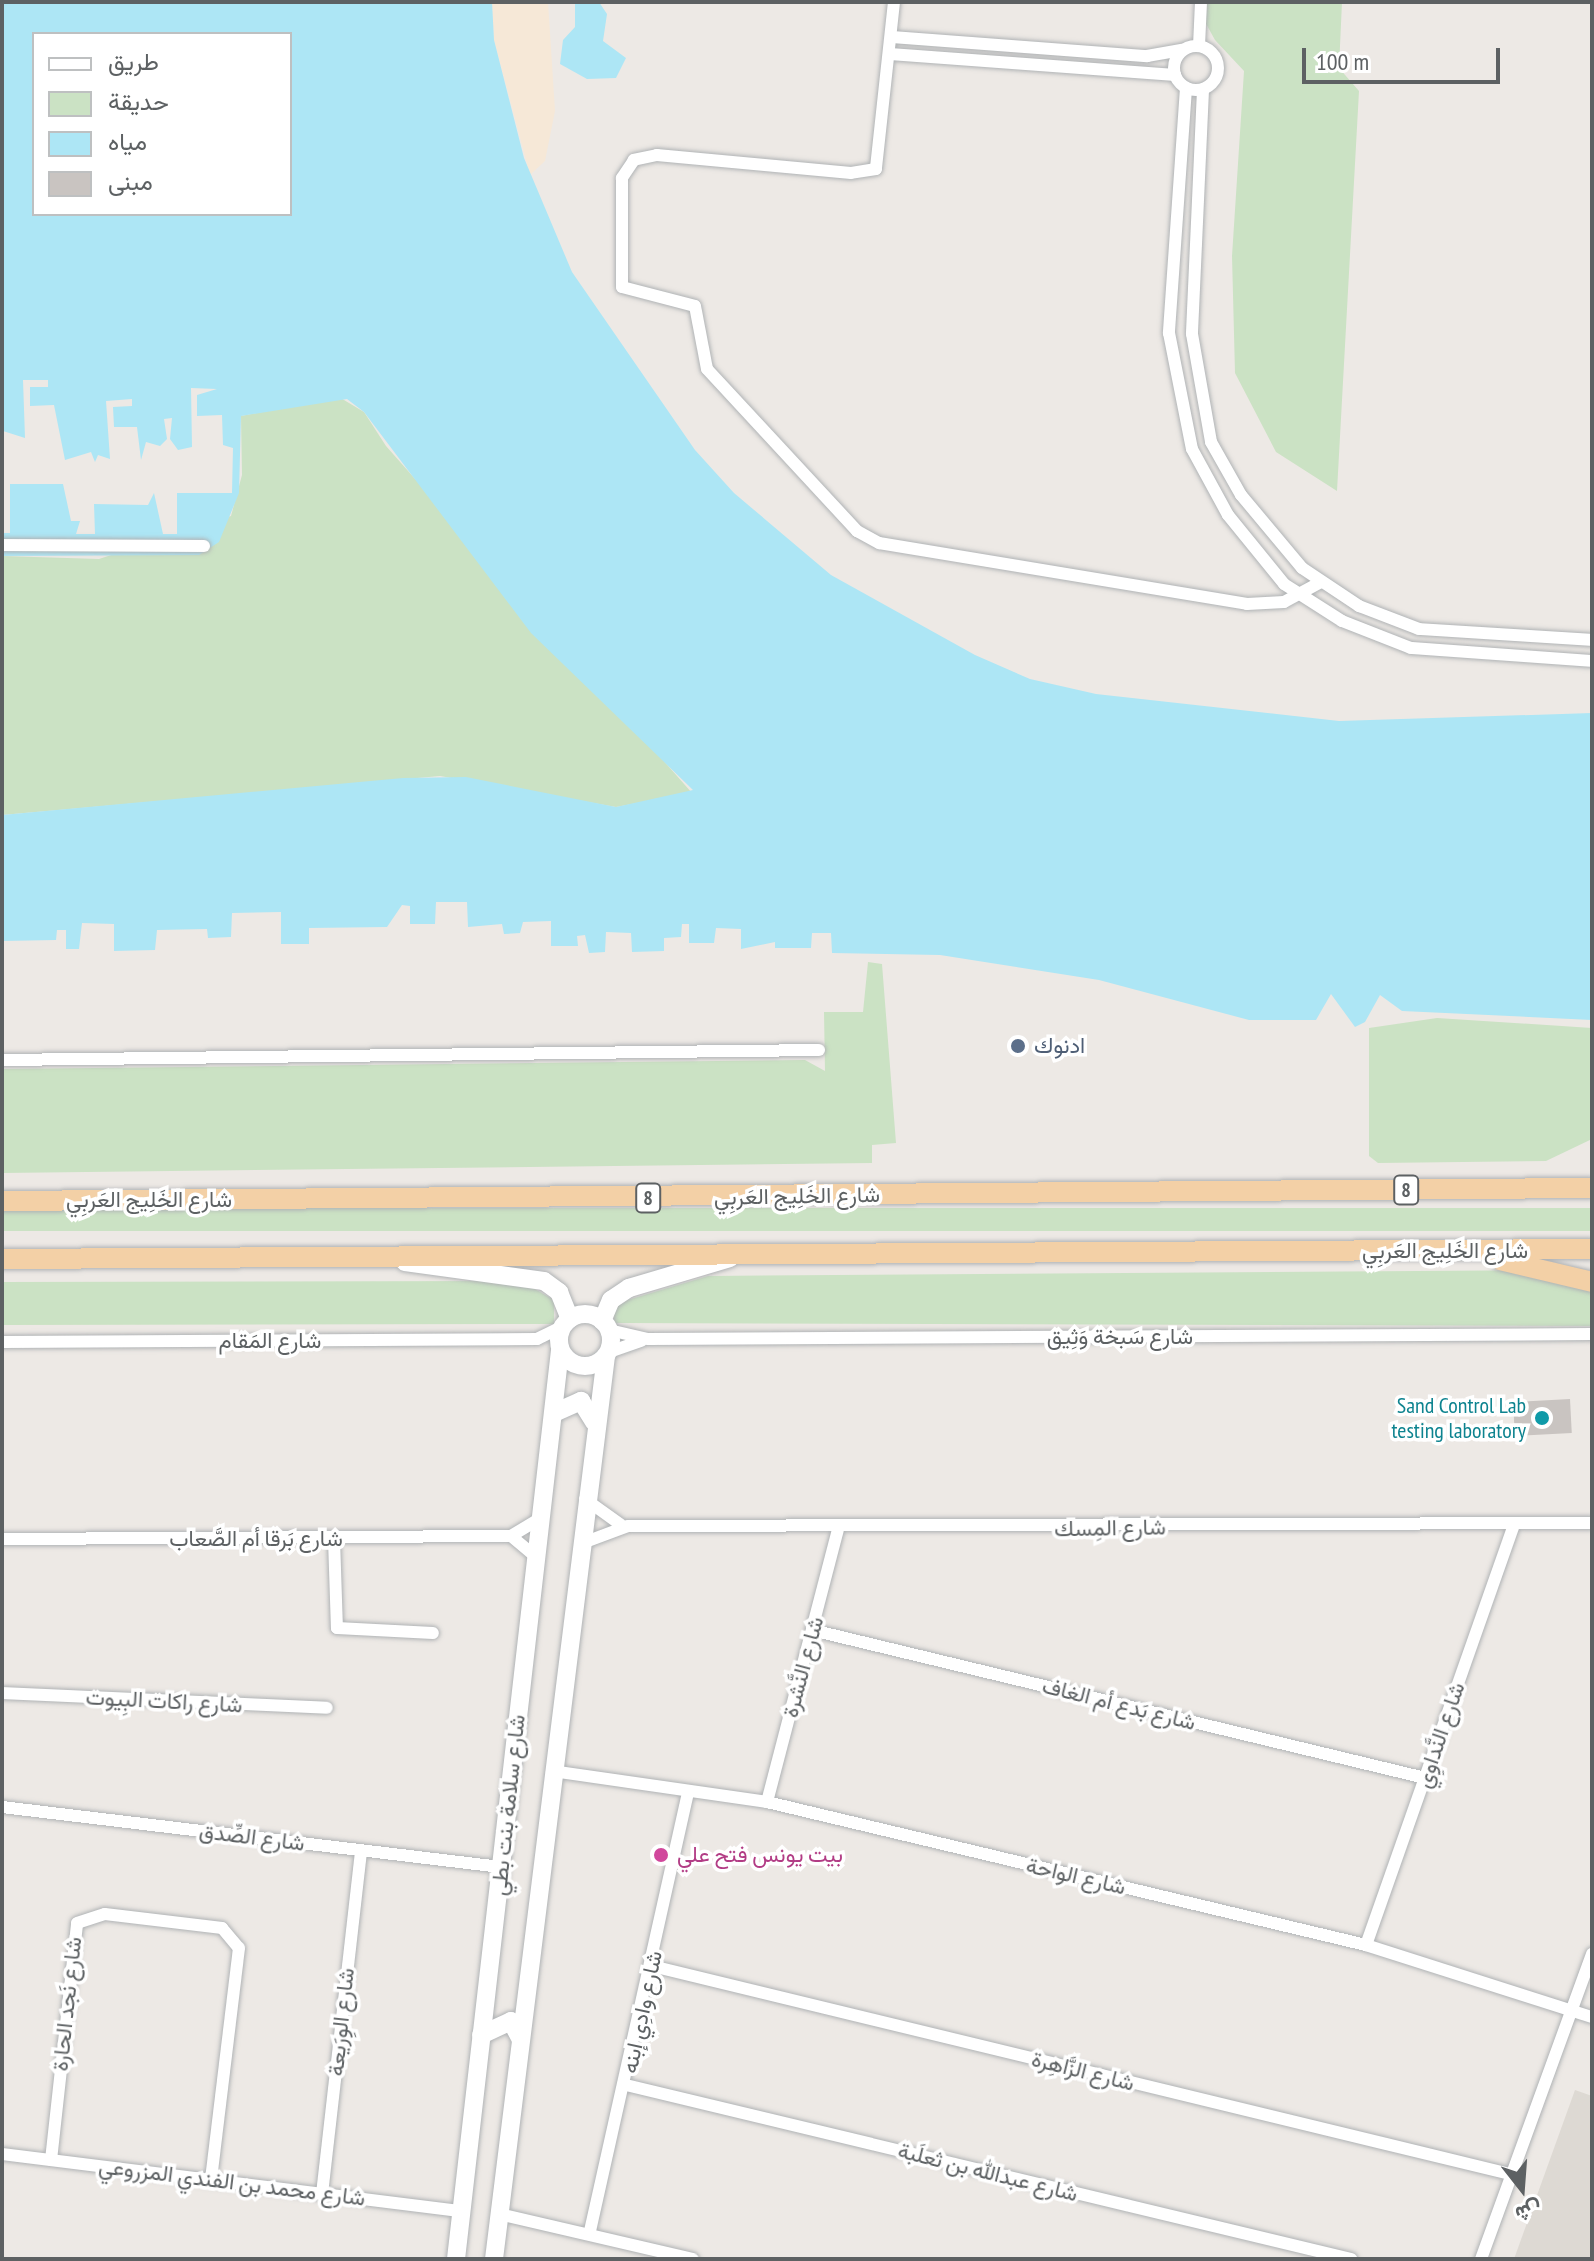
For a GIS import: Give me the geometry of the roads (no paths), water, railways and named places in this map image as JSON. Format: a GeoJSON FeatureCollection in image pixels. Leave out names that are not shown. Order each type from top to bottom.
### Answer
{"type":"FeatureCollection","features":[{"type":"Feature","properties":{"kind":"highway","name":"شارع الخَلِيج العَربِي"},"geometry":{"type":"LineString","coordinates":[[2,1201],[1592,1188]]}},
{"type":"Feature","properties":{"kind":"highway","name":"شارع الخَلِيج العَربِي"},"geometry":{"type":"LineString","coordinates":[[2,1259],[1592,1249]]}},
{"type":"Feature","properties":{"kind":"highway"},"geometry":{"type":"LineString","coordinates":[[1444,1251],[1592,1282]]}},
{"type":"Feature","properties":{"kind":"main road"},"geometry":{"type":"LineString","coordinates":[[392,1256],[544,1281],[559,1292],[566,1323],[606,1325],[611,1300],[629,1288],[738,1255]]}},
{"type":"Feature","properties":{"kind":"main road","name":"شارع سلامة بنت بطي"},"geometry":{"type":"LineString","coordinates":[[456,2259],[560,1349],[566,1323]]}},
{"type":"Feature","properties":{"kind":"main road","name":"شارع سلامة بنت بطي"},"geometry":{"type":"LineString","coordinates":[[494,2259],[578,1546],[594,1422],[608,1354],[606,1325]]}},
{"type":"Feature","properties":{"kind":"main road"},"geometry":{"type":"LineString","coordinates":[[560,1349],[581,1366],[608,1354]]}},
{"type":"Feature","properties":{"kind":"main road"},"geometry":{"type":"LineString","coordinates":[[554,1413],[581,1401],[594,1422]]}},
{"type":"Feature","properties":{"kind":"main road"},"geometry":{"type":"LineString","coordinates":[[481,2035],[511,2021],[520,2041]]}},
{"type":"Feature","properties":{"kind":"street"},"geometry":{"type":"LineString","coordinates":[[894,2],[881,160],[869,173],[657,155],[634,160],[622,178],[622,287],[695,306],[707,369],[857,531],[879,543],[1247,604],[1300,596],[1321,582]]}},
{"type":"Feature","properties":{"kind":"street"},"geometry":{"type":"LineString","coordinates":[[1199,46],[1201,2]]}},
{"type":"Feature","properties":{"kind":"street"},"geometry":{"type":"LineString","coordinates":[[892,37],[1147,56],[1199,46],[1214,54],[1219,69],[1203,90],[1192,334],[1201,404],[1211,442],[1241,495],[1269,535],[1321,582],[1419,629],[1592,640]]}},
{"type":"Feature","properties":{"kind":"street"},"geometry":{"type":"LineString","coordinates":[[1175,75],[1182,50]]}},
{"type":"Feature","properties":{"kind":"street"},"geometry":{"type":"LineString","coordinates":[[890,54],[1175,75],[1186,88],[1203,90]]}},
{"type":"Feature","properties":{"kind":"street"},"geometry":{"type":"LineString","coordinates":[[1186,88],[1169,333],[1177,400],[1192,449],[1228,515],[1300,596],[1411,648],[1592,661]]}},
{"type":"Feature","properties":{"kind":"street"},"geometry":{"type":"LineString","coordinates":[[2,545],[204,546]]}},
{"type":"Feature","properties":{"kind":"street"},"geometry":{"type":"LineString","coordinates":[[2,1060],[819,1050]]}},
{"type":"Feature","properties":{"kind":"street","name":"شارع المَقام"},"geometry":{"type":"LineString","coordinates":[[537,1339],[566,1323]]}},
{"type":"Feature","properties":{"kind":"street","name":"شارع سَبخة وَثِيق"},"geometry":{"type":"LineString","coordinates":[[606,1325],[648,1339],[1592,1334]]}},
{"type":"Feature","properties":{"kind":"street","name":"شارع المَقام"},"geometry":{"type":"LineString","coordinates":[[2,1342],[537,1339],[560,1349]]}},
{"type":"Feature","properties":{"kind":"street","name":"شارع سَبخة وَثِيق"},"geometry":{"type":"LineString","coordinates":[[608,1354],[648,1339]]}},
{"type":"Feature","properties":{"kind":"street","name":"شارع المِسك"},"geometry":{"type":"LineString","coordinates":[[584,1499],[606,1519],[628,1526],[838,1530],[1592,1523]]}},
{"type":"Feature","properties":{"kind":"street"},"geometry":{"type":"LineString","coordinates":[[536,1557],[511,1536],[541,1517]]}},
{"type":"Feature","properties":{"kind":"street","name":"شارع النَّداوِي"},"geometry":{"type":"LineString","coordinates":[[1366,1945],[1514,1525]]}},
{"type":"Feature","properties":{"kind":"street","name":"شارع المِسك"},"geometry":{"type":"LineString","coordinates":[[578,1546],[628,1526]]}},
{"type":"Feature","properties":{"kind":"street","name":"شارع النَّشرة"},"geometry":{"type":"LineString","coordinates":[[767,1802],[838,1530]]}},
{"type":"Feature","properties":{"kind":"street","name":"شارع بَرقا أم الصَّعاب"},"geometry":{"type":"LineString","coordinates":[[2,1539],[511,1536]]}},
{"type":"Feature","properties":{"kind":"street"},"geometry":{"type":"LineString","coordinates":[[334,1539],[337,1628],[433,1633]]}},
{"type":"Feature","properties":{"kind":"street","name":"شارع بَدع أم الغاف"},"geometry":{"type":"LineString","coordinates":[[812,1630],[1425,1778]]}},
{"type":"Feature","properties":{"kind":"street","name":"شارع راكات البِيوت"},"geometry":{"type":"LineString","coordinates":[[2,1693],[327,1708]]}},
{"type":"Feature","properties":{"kind":"street","name":"شارع الواحة"},"geometry":{"type":"LineString","coordinates":[[552,1771],[767,1802],[1366,1945],[1592,2017]]}},
{"type":"Feature","properties":{"kind":"street","name":"شارع وادِي إبنه"},"geometry":{"type":"LineString","coordinates":[[590,2231],[626,2085],[688,1792]]}},
{"type":"Feature","properties":{"kind":"street","name":"شارع الصِّدق"},"geometry":{"type":"LineString","coordinates":[[2,1807],[501,1867]]}},
{"type":"Feature","properties":{"kind":"street","name":"شارع الوِرَيعة"},"geometry":{"type":"LineString","coordinates":[[322,2194],[361,1851]]}},
{"type":"Feature","properties":{"kind":"street","name":"شارع نَجد الحارة"},"geometry":{"type":"LineString","coordinates":[[51,2160],[77,1923],[105,1914],[222,1928],[239,1948],[211,2180]]}},
{"type":"Feature","properties":{"kind":"street"},"geometry":{"type":"LineString","coordinates":[[1481,2259],[1592,1954]]}},
{"type":"Feature","properties":{"kind":"street","name":"شارع الزَّاهِرة"},"geometry":{"type":"LineString","coordinates":[[652,1966],[1514,2175]]}},
{"type":"Feature","properties":{"kind":"street","name":"شارع عبدالله بن ثعلَبة"},"geometry":{"type":"LineString","coordinates":[[626,2085],[1351,2259]]}},
{"type":"Feature","properties":{"kind":"street","name":"شارع محمد بن الفندي المزروعي"},"geometry":{"type":"LineString","coordinates":[[2,2154],[461,2211]]}},
{"type":"Feature","properties":{"kind":"street"},"geometry":{"type":"LineString","coordinates":[[499,2214],[590,2231],[693,2259]]}},
{"type":"Feature","properties":{"kind":"water"},"geometry":{"type":"Polygon","coordinates":[[[2,2],[492,2],[494,40],[524,158],[572,272],[695,450],[734,493],[831,575],[975,655],[1030,679],[1096,694],[1339,721],[1592,713],[1592,1020],[1402,1011],[1380,995],[1365,1022],[1355,1027],[1331,994],[1316,1020],[1249,1020],[1099,980],[940,955],[832,953],[831,933],[812,933],[811,948],[775,948],[775,942],[741,949],[741,929],[716,928],[714,943],[689,943],[689,924],[682,924],[681,937],[664,938],[664,951],[632,952],[631,933],[606,932],[605,952],[589,953],[585,935],[577,936],[578,946],[551,946],[551,921],[523,922],[520,933],[504,934],[502,924],[468,927],[467,902],[436,902],[435,924],[410,924],[410,906],[402,905],[387,927],[309,928],[309,944],[281,944],[281,912],[232,913],[231,937],[208,938],[207,929],[157,930],[155,950],[114,951],[114,924],[82,923],[79,949],[66,949],[66,930],[57,930],[56,940],[2,941],[2,815],[403,778],[466,777],[616,807],[693,790],[531,633],[364,412],[347,399],[241,416],[239,493],[219,542],[199,555],[2,556],[2,2]]]}},
{"type":"Feature","properties":{"kind":"water"},"geometry":{"type":"Polygon","coordinates":[[[575,2],[599,2],[607,14],[603,41],[626,58],[616,78],[587,79],[560,64],[563,40],[575,27],[575,2]]]}},
{"type":"Feature","properties":{"kind":"place","name":"ادنوك"},"geometry":{"type":"Point","coordinates":[1018,1046]}},
{"type":"Feature","properties":{"kind":"place","name":"Sand Control Lab testing laboratory"},"geometry":{"type":"Point","coordinates":[1542,1418]}},
{"type":"Feature","properties":{"kind":"place","name":"بيت يونس فتح علي"},"geometry":{"type":"Point","coordinates":[661,1855]}}]}
